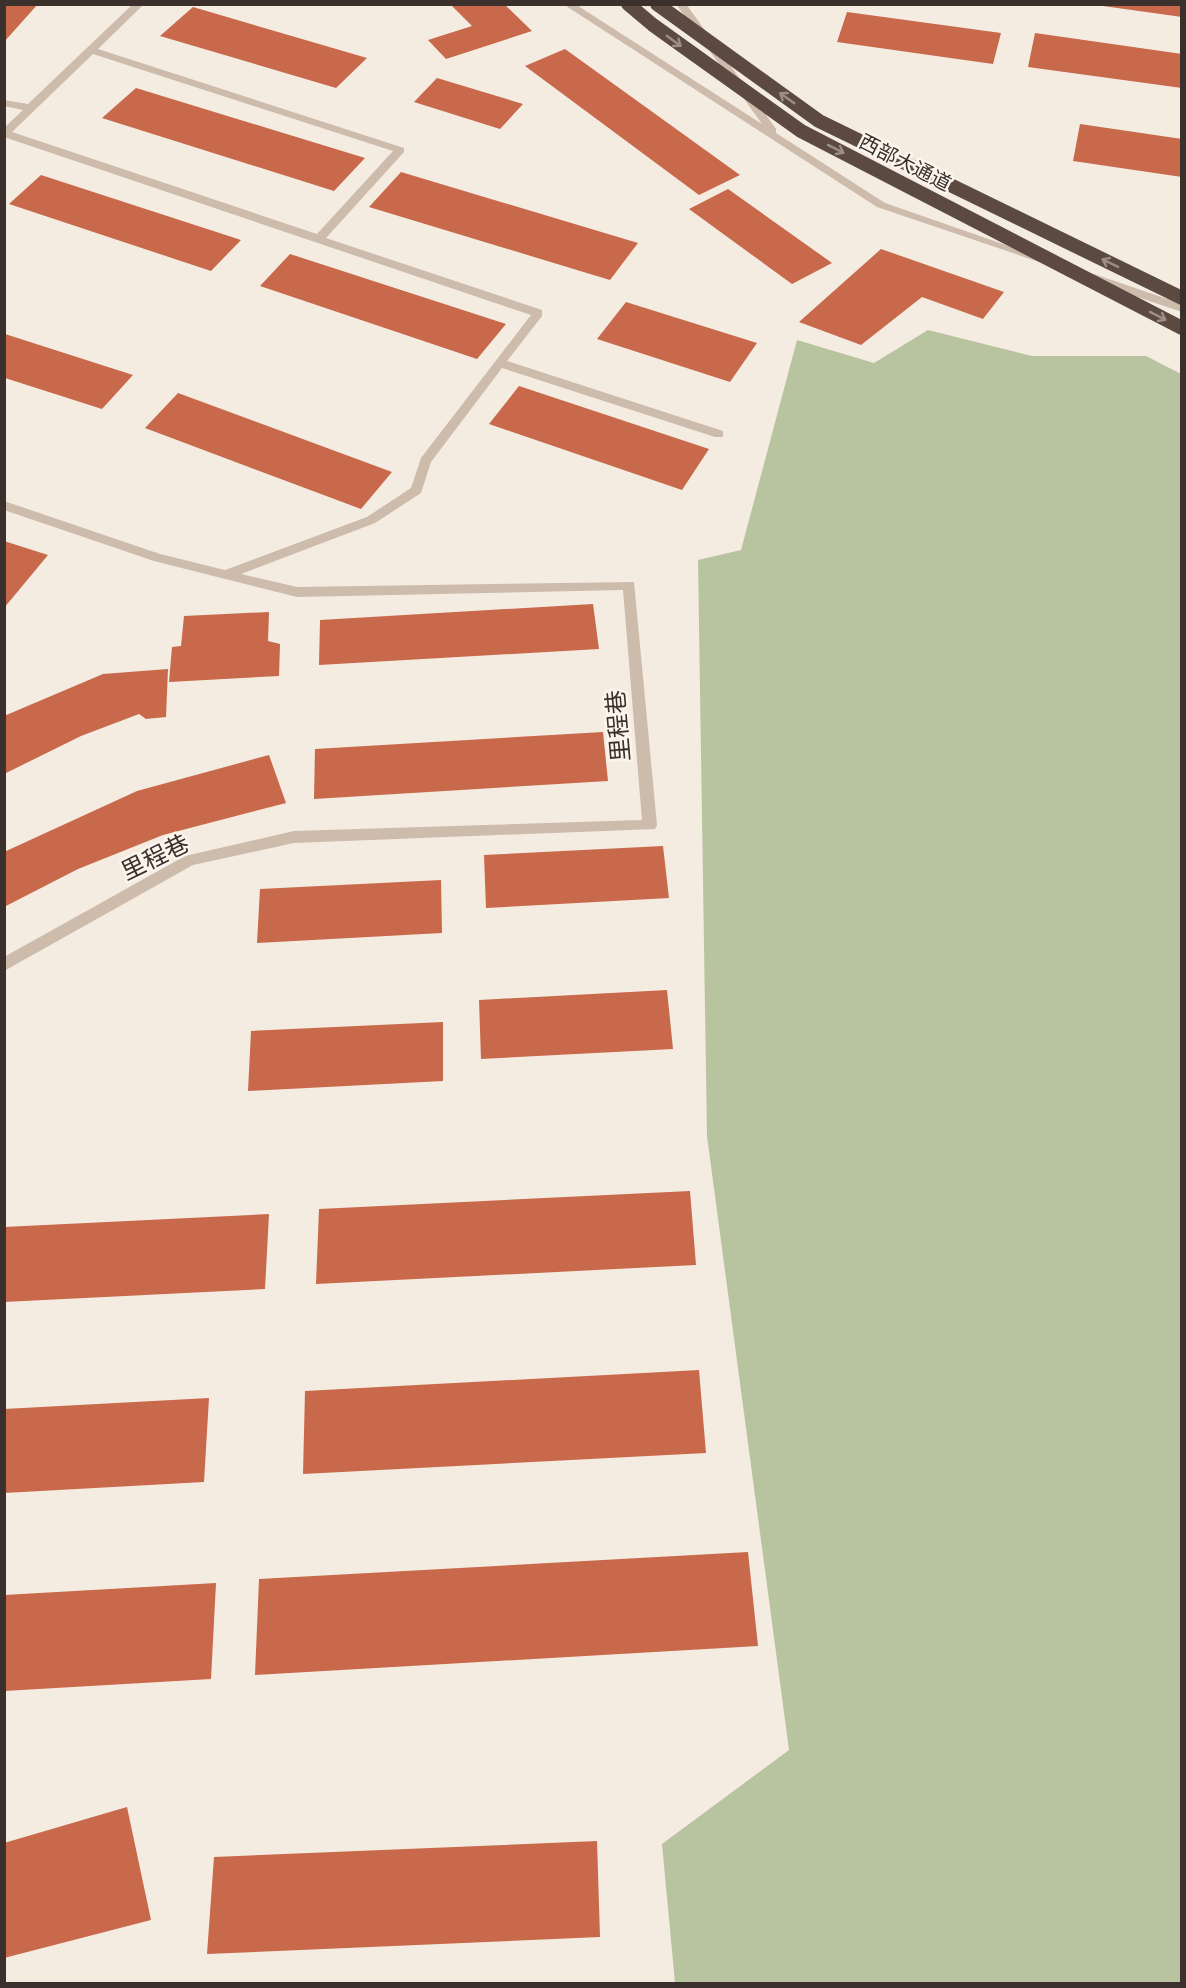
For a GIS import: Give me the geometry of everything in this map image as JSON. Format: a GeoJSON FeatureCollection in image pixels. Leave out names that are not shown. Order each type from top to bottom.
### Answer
{"type":"FeatureCollection","features":[{"type":"Feature","properties":{"kind":"highway","name":"西部大通道"},"geometry":{"type":"LineString","coordinates":[[628,4],[653,25],[801,131],[1182,328]]}},
{"type":"Feature","properties":{"kind":"highway","name":"西部大通道"},"geometry":{"type":"LineString","coordinates":[[657,4],[819,121],[1182,298]]}},
{"type":"Feature","properties":{"kind":"street"},"geometry":{"type":"LineString","coordinates":[[139,4],[5,133],[538,313],[425,461],[417,490],[371,520],[225,575]]}},
{"type":"Feature","properties":{"kind":"street"},"geometry":{"type":"LineString","coordinates":[[568,4],[881,205],[1182,308]]}},
{"type":"Feature","properties":{"kind":"street"},"geometry":{"type":"LineString","coordinates":[[681,4],[777,138]]}},
{"type":"Feature","properties":{"kind":"street"},"geometry":{"type":"LineString","coordinates":[[91,50],[400,150],[319,239]]}},
{"type":"Feature","properties":{"kind":"street"},"geometry":{"type":"LineString","coordinates":[[4,103],[30,108]]}},
{"type":"Feature","properties":{"kind":"street"},"geometry":{"type":"LineString","coordinates":[[500,363],[719,434]]}},
{"type":"Feature","properties":{"kind":"street","name":"里程巷"},"geometry":{"type":"LineString","coordinates":[[4,505],[158,558],[297,592],[629,585],[650,825],[294,837],[190,860],[4,965]]}},
{"type":"Feature","properties":{"kind":"green space"},"geometry":{"type":"Polygon","coordinates":[[[928,330],[1032,356],[1146,356],[1181,374],[1181,1983],[675,1983],[662,1844],[789,1750],[707,1136],[698,560],[741,550],[797,340],[874,363],[928,330]]]}},
{"type":"Feature","properties":{"kind":"building"},"geometry":{"type":"Polygon","coordinates":[[[4,4],[38,4],[4,42],[4,4]]]}},
{"type":"Feature","properties":{"kind":"building"},"geometry":{"type":"Polygon","coordinates":[[[450,4],[504,4],[532,31],[446,59],[428,40],[472,26],[450,4]]]}},
{"type":"Feature","properties":{"kind":"building"},"geometry":{"type":"Polygon","coordinates":[[[1103,4],[1182,4],[1182,17],[1103,6],[1103,4]]]}},
{"type":"Feature","properties":{"kind":"building"},"geometry":{"type":"Polygon","coordinates":[[[193,7],[367,58],[336,88],[160,36],[193,7]]]}},
{"type":"Feature","properties":{"kind":"building"},"geometry":{"type":"Polygon","coordinates":[[[847,12],[1001,33],[993,64],[837,42],[847,12]]]}},
{"type":"Feature","properties":{"kind":"building"},"geometry":{"type":"Polygon","coordinates":[[[1035,33],[1182,54],[1182,88],[1028,67],[1035,33]]]}},
{"type":"Feature","properties":{"kind":"building"},"geometry":{"type":"Polygon","coordinates":[[[565,49],[740,175],[699,195],[525,66],[565,49]]]}},
{"type":"Feature","properties":{"kind":"building"},"geometry":{"type":"Polygon","coordinates":[[[437,78],[523,104],[500,129],[414,102],[437,78]]]}},
{"type":"Feature","properties":{"kind":"building"},"geometry":{"type":"Polygon","coordinates":[[[136,88],[365,158],[334,191],[102,118],[136,88]]]}},
{"type":"Feature","properties":{"kind":"building"},"geometry":{"type":"Polygon","coordinates":[[[1080,124],[1182,139],[1182,177],[1073,161],[1080,124]]]}},
{"type":"Feature","properties":{"kind":"building"},"geometry":{"type":"Polygon","coordinates":[[[401,172],[638,243],[610,280],[369,207],[401,172]]]}},
{"type":"Feature","properties":{"kind":"building"},"geometry":{"type":"Polygon","coordinates":[[[41,175],[241,240],[211,271],[9,204],[41,175]]]}},
{"type":"Feature","properties":{"kind":"building"},"geometry":{"type":"Polygon","coordinates":[[[728,189],[832,263],[792,284],[689,209],[728,189]]]}},
{"type":"Feature","properties":{"kind":"building"},"geometry":{"type":"Polygon","coordinates":[[[881,249],[1004,292],[983,319],[922,297],[861,345],[799,322],[881,249]]]}},
{"type":"Feature","properties":{"kind":"building"},"geometry":{"type":"Polygon","coordinates":[[[290,254],[506,324],[477,359],[260,286],[290,254]]]}},
{"type":"Feature","properties":{"kind":"building"},"geometry":{"type":"Polygon","coordinates":[[[626,302],[757,343],[730,382],[597,339],[626,302]]]}},
{"type":"Feature","properties":{"kind":"building"},"geometry":{"type":"Polygon","coordinates":[[[5,334],[133,375],[102,409],[5,378],[5,334]]]}},
{"type":"Feature","properties":{"kind":"building"},"geometry":{"type":"Polygon","coordinates":[[[519,386],[709,449],[682,490],[489,424],[519,386]]]}},
{"type":"Feature","properties":{"kind":"building"},"geometry":{"type":"Polygon","coordinates":[[[178,393],[392,472],[361,509],[145,428],[178,393]]]}},
{"type":"Feature","properties":{"kind":"building"},"geometry":{"type":"Polygon","coordinates":[[[4,541],[48,555],[4,608],[4,541]]]}},
{"type":"Feature","properties":{"kind":"building"},"geometry":{"type":"Polygon","coordinates":[[[593,604],[599,649],[319,665],[320,620],[593,604]]]}},
{"type":"Feature","properties":{"kind":"building"},"geometry":{"type":"Polygon","coordinates":[[[269,612],[268,641],[280,644],[279,676],[169,682],[172,647],[181,646],[184,616],[269,612]]]}},
{"type":"Feature","properties":{"kind":"building"},"geometry":{"type":"Polygon","coordinates":[[[168,669],[166,717],[146,719],[139,714],[81,736],[4,774],[4,716],[103,674],[168,669]]]}},
{"type":"Feature","properties":{"kind":"building"},"geometry":{"type":"Polygon","coordinates":[[[603,732],[608,781],[314,799],[315,749],[603,732]]]}},
{"type":"Feature","properties":{"kind":"building"},"geometry":{"type":"Polygon","coordinates":[[[269,755],[286,803],[163,835],[78,869],[4,907],[4,852],[137,791],[269,755]]]}},
{"type":"Feature","properties":{"kind":"building"},"geometry":{"type":"Polygon","coordinates":[[[663,846],[669,898],[486,908],[484,855],[663,846]]]}},
{"type":"Feature","properties":{"kind":"building"},"geometry":{"type":"Polygon","coordinates":[[[441,880],[442,933],[257,943],[260,889],[441,880]]]}},
{"type":"Feature","properties":{"kind":"building"},"geometry":{"type":"Polygon","coordinates":[[[667,990],[673,1049],[481,1059],[479,1000],[667,990]]]}},
{"type":"Feature","properties":{"kind":"building"},"geometry":{"type":"Polygon","coordinates":[[[443,1022],[443,1081],[248,1091],[251,1031],[443,1022]]]}},
{"type":"Feature","properties":{"kind":"building"},"geometry":{"type":"Polygon","coordinates":[[[690,1191],[696,1265],[316,1284],[319,1209],[690,1191]]]}},
{"type":"Feature","properties":{"kind":"building"},"geometry":{"type":"Polygon","coordinates":[[[269,1214],[265,1289],[4,1302],[4,1227],[269,1214]]]}},
{"type":"Feature","properties":{"kind":"building"},"geometry":{"type":"Polygon","coordinates":[[[699,1370],[706,1453],[303,1474],[305,1391],[699,1370]]]}},
{"type":"Feature","properties":{"kind":"building"},"geometry":{"type":"Polygon","coordinates":[[[209,1398],[204,1482],[4,1493],[4,1409],[209,1398]]]}},
{"type":"Feature","properties":{"kind":"building"},"geometry":{"type":"Polygon","coordinates":[[[748,1552],[758,1646],[255,1675],[259,1579],[748,1552]]]}},
{"type":"Feature","properties":{"kind":"building"},"geometry":{"type":"Polygon","coordinates":[[[216,1583],[211,1679],[4,1691],[4,1595],[216,1583]]]}},
{"type":"Feature","properties":{"kind":"building"},"geometry":{"type":"Polygon","coordinates":[[[127,1807],[151,1920],[4,1958],[4,1843],[127,1807]]]}},
{"type":"Feature","properties":{"kind":"building"},"geometry":{"type":"Polygon","coordinates":[[[597,1841],[600,1937],[207,1954],[214,1857],[597,1841]]]}}]}
